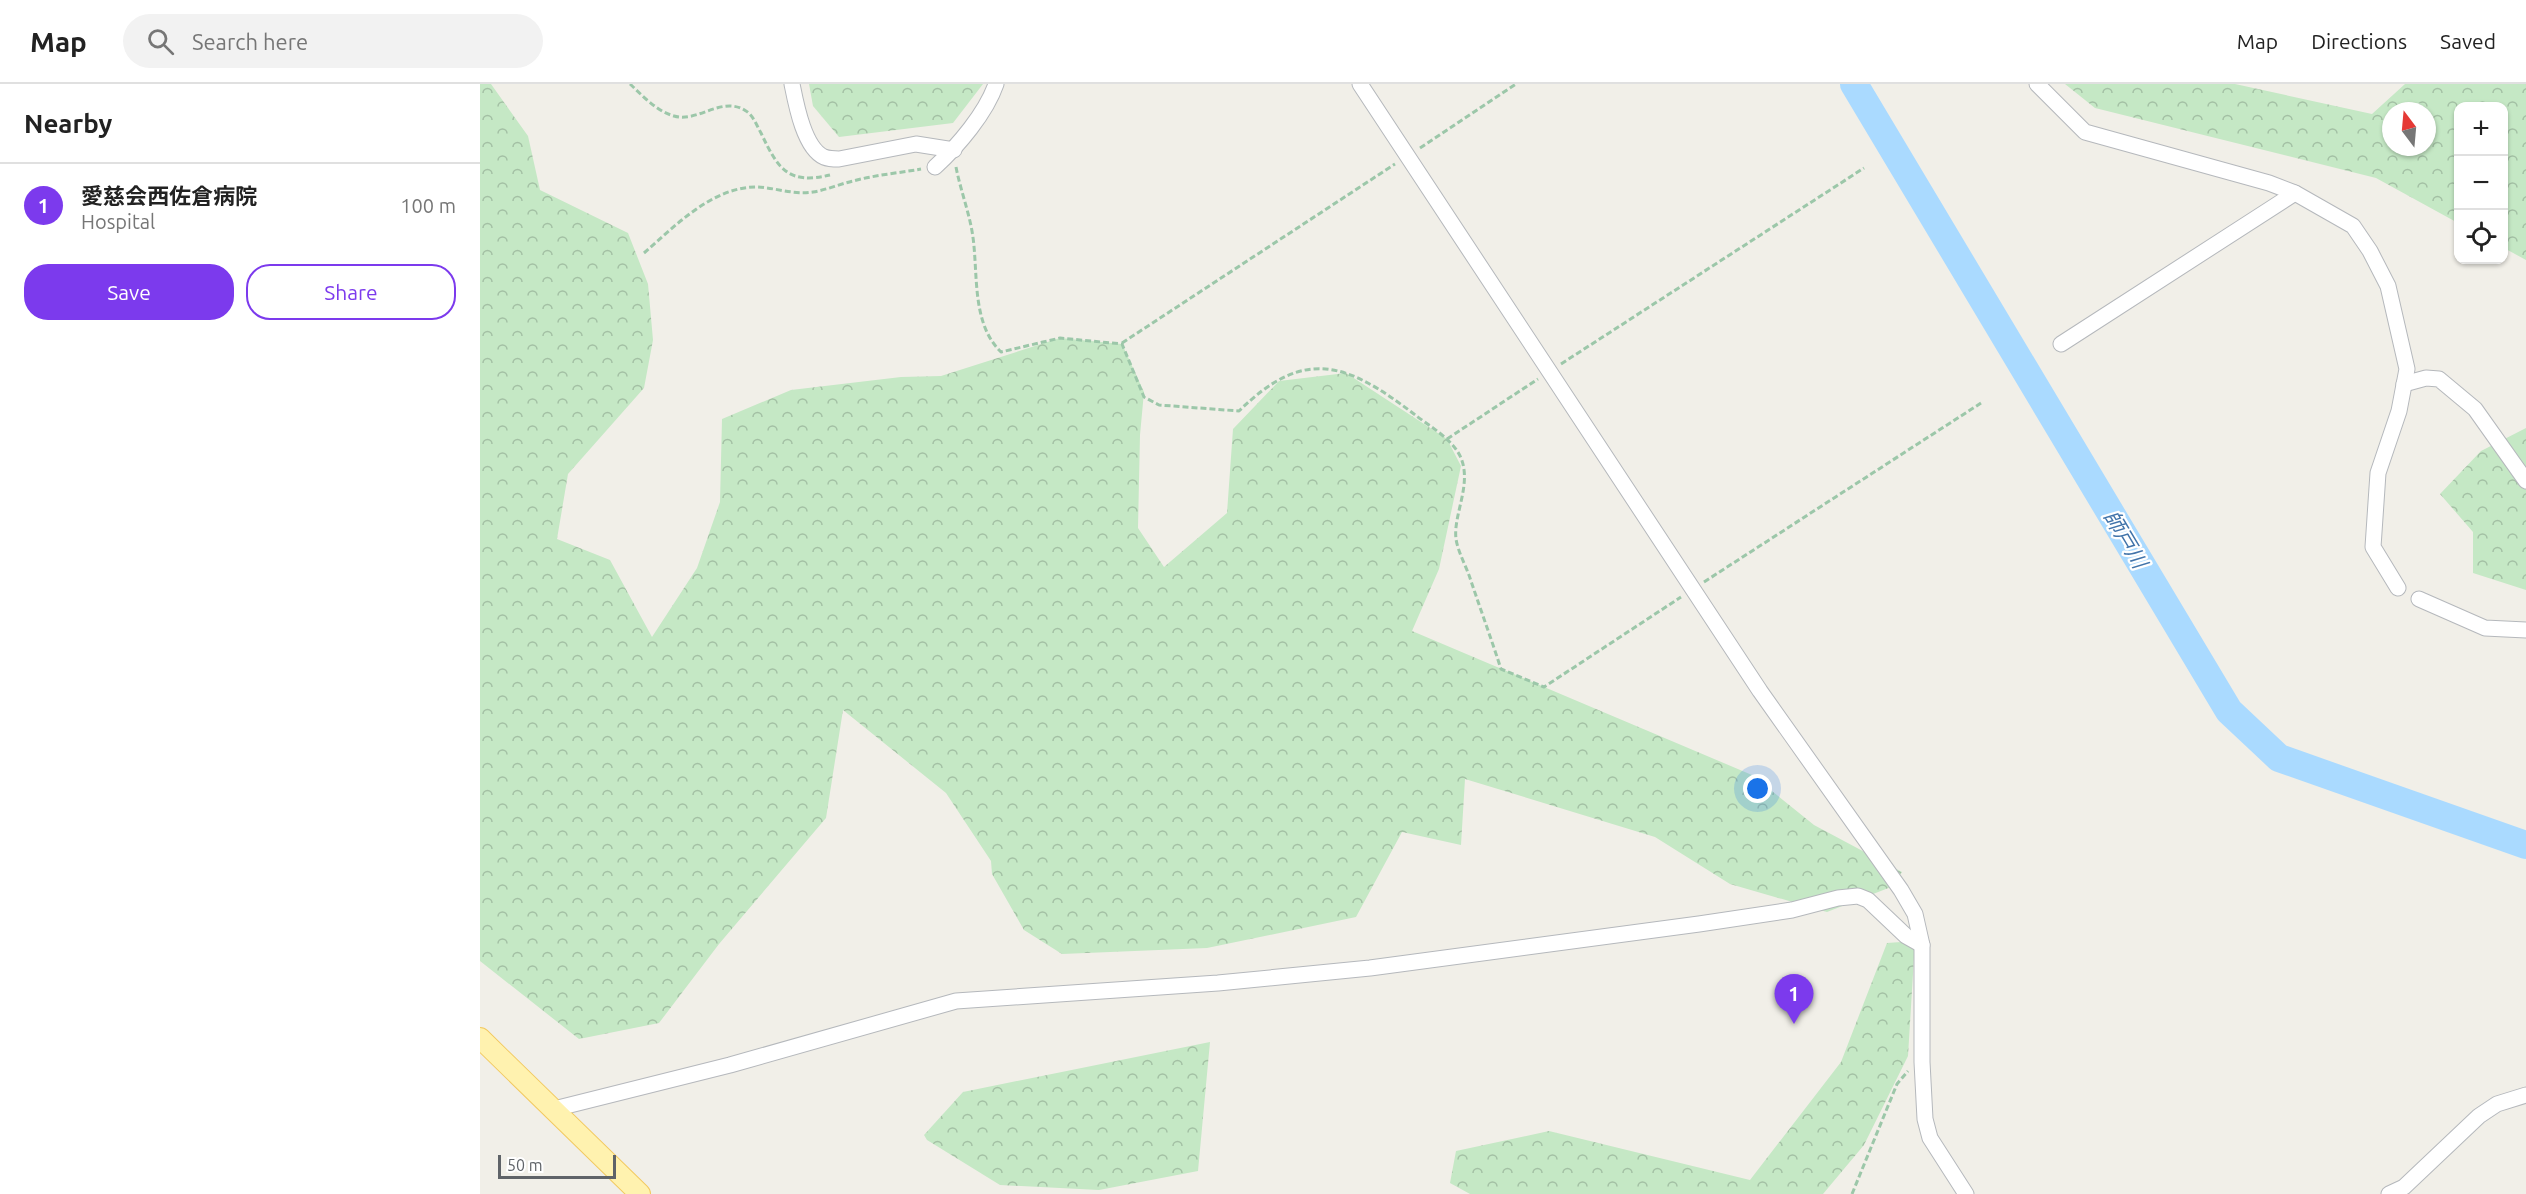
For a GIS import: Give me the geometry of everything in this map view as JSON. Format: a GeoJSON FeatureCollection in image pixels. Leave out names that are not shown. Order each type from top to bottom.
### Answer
{"type":"FeatureCollection","features":[{"type":"Feature","properties":{"kind":"main road"},"geometry":{"type":"LineString","coordinates":[[480,1038],[640,1194]]}},
{"type":"Feature","properties":{"kind":"street"},"geometry":{"type":"LineString","coordinates":[[792,84],[807,140],[815,151],[826,158],[849,157],[916,144],[954,150]]}},
{"type":"Feature","properties":{"kind":"street"},"geometry":{"type":"LineString","coordinates":[[935,167],[954,150],[992,96],[996,84]]}},
{"type":"Feature","properties":{"kind":"street"},"geometry":{"type":"LineString","coordinates":[[1360,84],[1760,691],[1915,914],[1922,945],[1922,1062],[1925,1119],[1930,1138],[1966,1194]]}},
{"type":"Feature","properties":{"kind":"street"},"geometry":{"type":"LineString","coordinates":[[2037,84],[2085,132],[2269,183],[2295,194],[2353,226],[2370,251],[2388,286],[2407,369],[2399,411],[2378,473],[2373,547],[2398,588]]}},
{"type":"Feature","properties":{"kind":"street"},"geometry":{"type":"LineString","coordinates":[[2061,344],[2295,194]]}},
{"type":"Feature","properties":{"kind":"street"},"geometry":{"type":"LineString","coordinates":[[2404,384],[2426,378],[2439,379],[2475,410],[2516,471],[2526,481]]}},
{"type":"Feature","properties":{"kind":"street"},"geometry":{"type":"LineString","coordinates":[[2419,599],[2486,628],[2526,630]]}},
{"type":"Feature","properties":{"kind":"street"},"geometry":{"type":"LineString","coordinates":[[554,1109],[730,1065],[956,1001],[1218,982],[1370,968],[1698,924],[1792,910],[1838,898],[1858,896],[1868,900],[1906,936],[1922,945]]}},
{"type":"Feature","properties":{"kind":"street"},"geometry":{"type":"LineString","coordinates":[[2389,1194],[2403,1187],[2479,1116],[2497,1104],[2526,1095]]}},
{"type":"Feature","properties":{"kind":"path"},"geometry":{"type":"LineString","coordinates":[[630,84],[654,106],[676,117],[732,105],[747,111],[757,125],[770,153],[784,172],[798,177],[816,178],[834,174],[849,157]]}},
{"type":"Feature","properties":{"kind":"path"},"geometry":{"type":"LineString","coordinates":[[954,150],[972,231],[980,311],[992,343],[1001,352],[1060,338],[1122,344],[1516,84]]}},
{"type":"Feature","properties":{"kind":"path"},"geometry":{"type":"LineString","coordinates":[[644,253],[684,219],[713,200],[738,189],[759,187],[786,192],[812,192],[854,180],[935,167]]}},
{"type":"Feature","properties":{"kind":"path"},"geometry":{"type":"LineString","coordinates":[[1447,440],[1864,168]]}},
{"type":"Feature","properties":{"kind":"path"},"geometry":{"type":"LineString","coordinates":[[1122,344],[1144,397],[1160,405],[1239,411],[1256,395],[1290,373],[1317,367],[1346,373],[1391,396],[1447,440],[1461,457],[1464,484],[1456,538],[1501,669],[1544,687],[1981,403]]}},
{"type":"Feature","properties":{"kind":"path"},"geometry":{"type":"LineString","coordinates":[[1852,1194],[1897,1084],[1905,1073],[1922,1062]]}},
{"type":"Feature","properties":{"kind":"green space"},"geometry":{"type":"Polygon","coordinates":[[[480,84],[491,84],[528,136],[540,190],[628,233],[648,284],[653,340],[644,388],[568,474],[557,539],[610,560],[652,637],[697,568],[720,502],[722,419],[791,390],[901,377],[941,376],[1060,338],[1122,344],[1144,392],[1140,435],[1138,528],[1164,567],[1227,513],[1233,429],[1279,381],[1346,373],[1447,439],[1461,466],[1439,569],[1412,631],[1752,775],[1814,825],[1902,872],[1891,887],[1827,912],[1730,884],[1655,837],[1465,779],[1461,845],[1402,832],[1356,917],[1207,948],[1062,954],[1024,930],[992,874],[991,861],[946,793],[843,710],[826,818],[719,944],[659,1023],[579,1039],[480,961],[480,84]]]}},
{"type":"Feature","properties":{"kind":"green space"},"geometry":{"type":"Polygon","coordinates":[[[809,84],[983,84],[953,123],[839,137],[813,106],[809,84]]]}},
{"type":"Feature","properties":{"kind":"green space"},"geometry":{"type":"Polygon","coordinates":[[[2065,84],[2235,84],[2372,114],[2382,105],[2382,156],[2436,156],[2436,102],[2385,102],[2405,84],[2526,84],[2526,260],[2508,250],[2508,102],[2454,102],[2454,221],[2376,178],[2095,108],[2065,84]]]}},
{"type":"Feature","properties":{"kind":"green space"},"geometry":{"type":"Polygon","coordinates":[[[2526,428],[2526,590],[2473,573],[2473,532],[2440,494],[2481,451],[2526,428]]]}},
{"type":"Feature","properties":{"kind":"green space"},"geometry":{"type":"Polygon","coordinates":[[[1915,941],[1908,1056],[1864,1145],[1823,1194],[1470,1194],[1450,1183],[1456,1151],[1549,1131],[1750,1180],[1841,1062],[1887,943],[1915,941]]]}},
{"type":"Feature","properties":{"kind":"green space"},"geometry":{"type":"Polygon","coordinates":[[[1210,1042],[1198,1171],[1099,1190],[1000,1185],[927,1140],[924,1135],[963,1092],[1210,1042]]]}},
{"type":"Feature","properties":{"kind":"waterway","name":"師戸川"},"geometry":{"type":"LineString","coordinates":[[1854,84],[2229,711],[2279,758],[2526,845]]}},
{"type":"Feature","properties":{"kind":"place","name":"愛慈会西佐倉病院"},"geometry":{"type":"Point","coordinates":[1794,1024]}}]}
